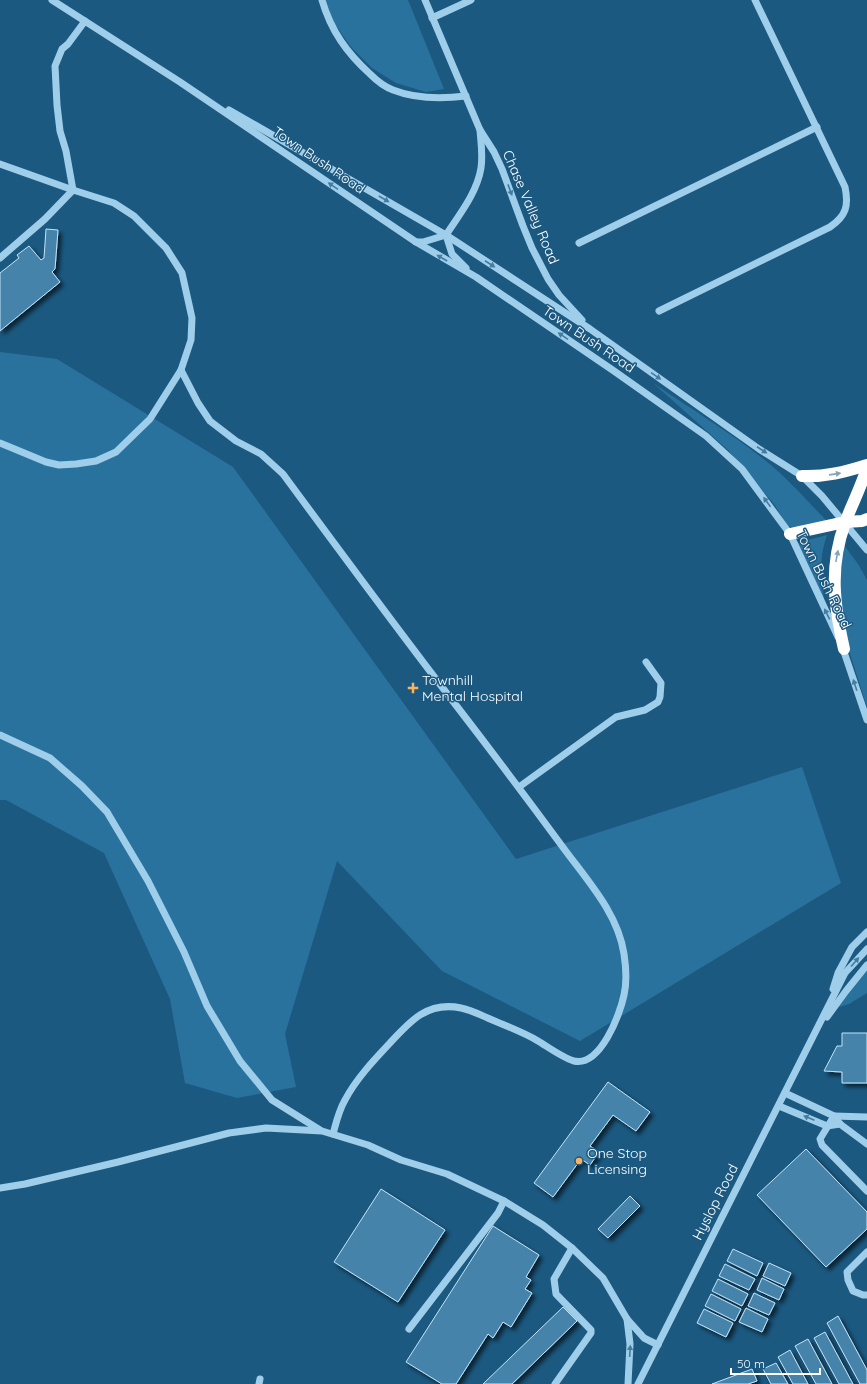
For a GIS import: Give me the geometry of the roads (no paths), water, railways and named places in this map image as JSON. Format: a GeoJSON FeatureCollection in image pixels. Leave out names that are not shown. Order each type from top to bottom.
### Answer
{"type":"FeatureCollection","features":[{"type":"Feature","properties":{"kind":"highway"},"geometry":{"type":"LineString","coordinates":[[802,476],[815,476],[844,472],[867,465]]}},
{"type":"Feature","properties":{"kind":"highway"},"geometry":{"type":"LineString","coordinates":[[844,650],[834,587],[836,562],[845,522],[860,490],[867,468]]}},
{"type":"Feature","properties":{"kind":"highway"},"geometry":{"type":"LineString","coordinates":[[790,534],[845,522],[854,522],[867,519]]}},
{"type":"Feature","properties":{"kind":"street","name":"Town Bush Road"},"geometry":{"type":"LineString","coordinates":[[52,0],[180,82],[416,242],[476,277],[706,436],[742,469],[790,534],[844,650],[867,720]]}},
{"type":"Feature","properties":{"kind":"street"},"geometry":{"type":"LineString","coordinates":[[322,0],[327,17],[346,50],[376,79],[386,86],[392,90],[420,97],[449,98],[466,96]]}},
{"type":"Feature","properties":{"kind":"street","name":"Chase Valley Road"},"geometry":{"type":"LineString","coordinates":[[425,0],[480,130],[502,170],[523,226],[548,279],[559,295],[590,329]]}},
{"type":"Feature","properties":{"kind":"street"},"geometry":{"type":"LineString","coordinates":[[432,18],[471,0]]}},
{"type":"Feature","properties":{"kind":"street"},"geometry":{"type":"LineString","coordinates":[[659,311],[830,227],[841,219],[845,211],[847,202],[844,187],[817,127],[755,0]]}},
{"type":"Feature","properties":{"kind":"street"},"geometry":{"type":"LineString","coordinates":[[73,190],[66,151],[60,131],[55,66],[62,49],[68,44],[85,21]]}},
{"type":"Feature","properties":{"kind":"street","name":"Town Bush Road"},"geometry":{"type":"LineString","coordinates":[[180,82],[446,235],[590,329],[759,449],[802,476],[845,522],[867,550]]}},
{"type":"Feature","properties":{"kind":"street"},"geometry":{"type":"LineString","coordinates":[[579,243],[817,127]]}},
{"type":"Feature","properties":{"kind":"street","name":"Chase Valley Road"},"geometry":{"type":"LineString","coordinates":[[446,235],[470,197],[479,179],[482,162],[480,130]]}},
{"type":"Feature","properties":{"kind":"street"},"geometry":{"type":"LineString","coordinates":[[0,164],[114,203],[134,216],[166,248],[182,273],[192,318],[191,340],[181,370],[150,419],[116,452],[96,461],[76,464],[53,464],[0,443]]}},
{"type":"Feature","properties":{"kind":"street"},"geometry":{"type":"LineString","coordinates":[[0,258],[45,219],[73,190]]}},
{"type":"Feature","properties":{"kind":"street"},"geometry":{"type":"LineString","coordinates":[[416,242],[423,242],[446,235],[452,254],[476,277]]}},
{"type":"Feature","properties":{"kind":"street"},"geometry":{"type":"LineString","coordinates":[[181,370],[198,403],[210,421],[236,441],[261,454],[283,474],[390,620],[519,787],[599,897],[615,924],[622,940],[626,980],[624,996],[616,1020],[600,1050],[592,1057],[585,1061],[570,1059],[527,1034],[464,1008],[451,1007],[427,1011],[407,1024],[352,1088],[344,1101],[333,1134]]}},
{"type":"Feature","properties":{"kind":"street"},"geometry":{"type":"LineString","coordinates":[[519,787],[616,717],[645,710],[658,702],[661,683],[646,662]]}},
{"type":"Feature","properties":{"kind":"street"},"geometry":{"type":"LineString","coordinates":[[0,735],[50,758],[82,786],[107,812],[148,881],[184,952],[208,1006],[240,1061],[272,1100],[322,1131]]}},
{"type":"Feature","properties":{"kind":"street"},"geometry":{"type":"LineString","coordinates":[[829,1005],[838,973],[852,947],[867,932]]}},
{"type":"Feature","properties":{"kind":"street","name":"Hyslop Road"},"geometry":{"type":"LineString","coordinates":[[638,1384],[845,973],[867,949]]}},
{"type":"Feature","properties":{"kind":"street","name":"Hyslop Road"},"geometry":{"type":"LineString","coordinates":[[816,1032],[867,965]]}},
{"type":"Feature","properties":{"kind":"street"},"geometry":{"type":"LineString","coordinates":[[785,1093],[834,1116],[867,1117]]}},
{"type":"Feature","properties":{"kind":"street"},"geometry":{"type":"LineString","coordinates":[[779,1106],[827,1126],[840,1124]]}},
{"type":"Feature","properties":{"kind":"street"},"geometry":{"type":"LineString","coordinates":[[834,1116],[840,1124],[867,1144]]}},
{"type":"Feature","properties":{"kind":"street"},"geometry":{"type":"LineString","coordinates":[[834,1116],[820,1139],[822,1145],[867,1191]]}},
{"type":"Feature","properties":{"kind":"street"},"geometry":{"type":"LineString","coordinates":[[0,1188],[118,1162],[229,1133],[266,1128],[322,1131],[368,1145],[401,1160],[446,1174],[504,1201],[543,1225],[572,1248],[603,1278],[627,1319],[644,1338],[658,1345]]}},
{"type":"Feature","properties":{"kind":"street"},"geometry":{"type":"LineString","coordinates":[[409,1329],[498,1213],[504,1201]]}},
{"type":"Feature","properties":{"kind":"street"},"geometry":{"type":"LineString","coordinates":[[555,1384],[591,1333],[591,1330],[556,1294],[554,1279],[572,1248]]}},
{"type":"Feature","properties":{"kind":"street"},"geometry":{"type":"LineString","coordinates":[[867,1252],[847,1272],[848,1280],[853,1291],[867,1295]]}},
{"type":"Feature","properties":{"kind":"street"},"geometry":{"type":"LineString","coordinates":[[627,1319],[630,1344],[628,1384]]}},
{"type":"Feature","properties":{"kind":"place","name":"Townhill Mental Hospital"},"geometry":{"type":"Point","coordinates":[413,688]}},
{"type":"Feature","properties":{"kind":"place","name":"One Stop Licensing"},"geometry":{"type":"Point","coordinates":[579,1161]}}]}
